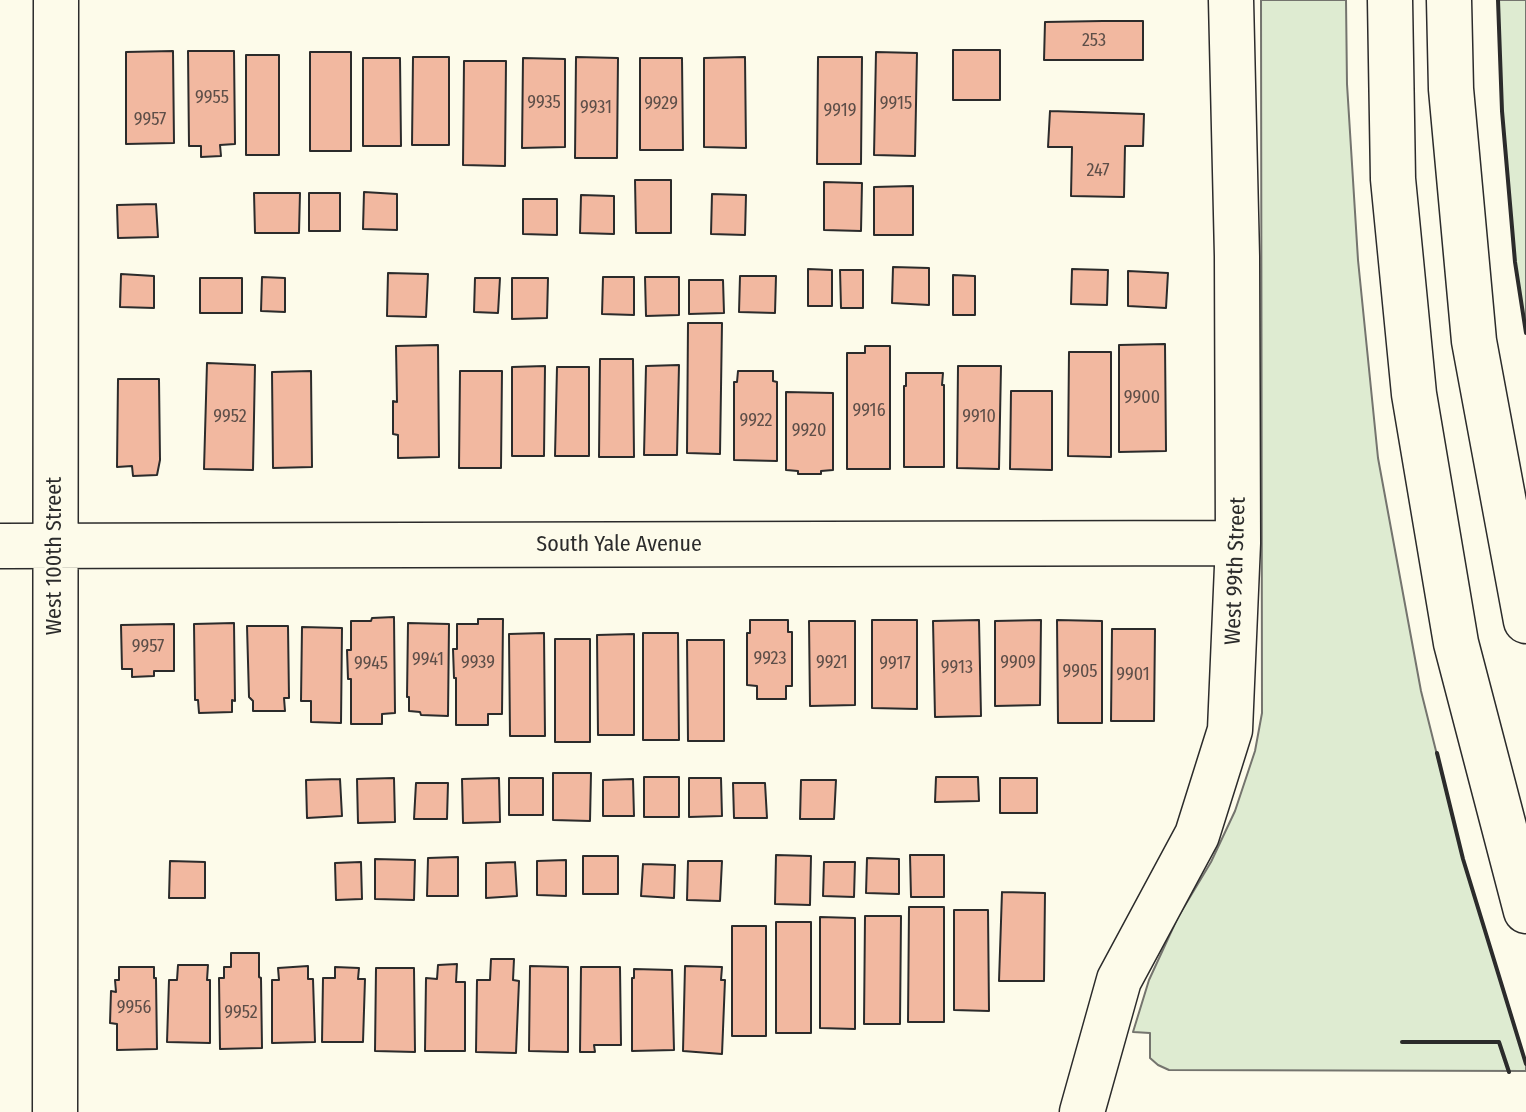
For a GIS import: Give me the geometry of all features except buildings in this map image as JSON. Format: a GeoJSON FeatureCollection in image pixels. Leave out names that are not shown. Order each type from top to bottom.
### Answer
{"type":"FeatureCollection","features":[{"type":"Feature","properties":{"kind":"main road","name":"West 100th Street"},"geometry":{"type":"LineString","coordinates":[[55,1112],[56,0]]}},
{"type":"Feature","properties":{"kind":"main road","name":"West 99th Street"},"geometry":{"type":"LineString","coordinates":[[1082,1112],[1119,980],[1197,835],[1230,730],[1238,543],[1237,256],[1231,0]]}},
{"type":"Feature","properties":{"kind":"main road"},"geometry":{"type":"LineString","coordinates":[[1390,0],[1393,179],[1414,394],[1456,643],[1526,911]]}},
{"type":"Feature","properties":{"kind":"main road"},"geometry":{"type":"LineString","coordinates":[[1449,0],[1451,89],[1474,341],[1526,621]]}},
{"type":"Feature","properties":{"kind":"main road","name":"South Yale Avenue"},"geometry":{"type":"LineString","coordinates":[[0,546],[1238,543]]}},
{"type":"Feature","properties":{"kind":"green space"},"geometry":{"type":"Polygon","coordinates":[[[1261,0],[1346,0],[1347,84],[1358,260],[1378,458],[1421,691],[1463,859],[1526,1071],[1169,1070],[1150,1058],[1150,1033],[1133,1032],[1149,980],[1178,917],[1211,862],[1235,811],[1255,751],[1262,713],[1261,0]]]}},
{"type":"Feature","properties":{"kind":"green space"},"geometry":{"type":"Polygon","coordinates":[[[1498,0],[1526,0],[1526,333],[1515,262],[1502,111],[1498,0]]]}},
{"type":"Feature","properties":{"kind":"wall"},"geometry":{"type":"LineString","coordinates":[[1498,0],[1502,111],[1515,262],[1526,333]]}},
{"type":"Feature","properties":{"kind":"wall"},"geometry":{"type":"LineString","coordinates":[[1437,753],[1463,859],[1526,1064]]}},
{"type":"Feature","properties":{"kind":"wall"},"geometry":{"type":"LineString","coordinates":[[1402,1042],[1499,1042],[1509,1072]]}}]}
